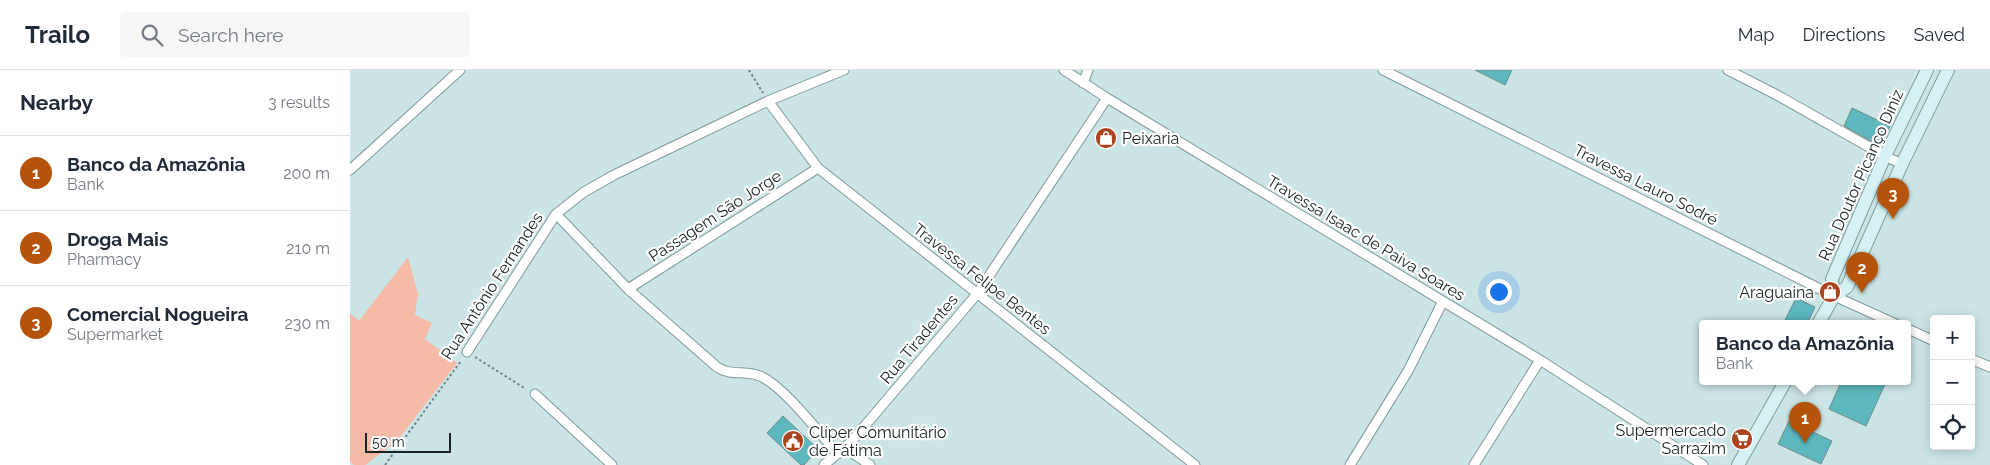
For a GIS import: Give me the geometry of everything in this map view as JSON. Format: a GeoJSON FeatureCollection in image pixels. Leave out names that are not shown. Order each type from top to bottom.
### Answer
{"type":"FeatureCollection","features":[{"type":"Feature","properties":{"kind":"street"},"geometry":{"type":"LineString","coordinates":[[350,170],[460,70]]}},
{"type":"Feature","properties":{"kind":"street","name":"Rua Antônio Fernandes"},"geometry":{"type":"LineString","coordinates":[[468,352],[556,214],[584,192],[768,101],[844,70]]}},
{"type":"Feature","properties":{"kind":"street","name":"Travessa Isaac de Paiva Soares"},"geometry":{"type":"LineString","coordinates":[[1064,70],[1107,98],[1540,360],[1703,465]]}},
{"type":"Feature","properties":{"kind":"street"},"geometry":{"type":"LineString","coordinates":[[1083,83],[1088,70]]}},
{"type":"Feature","properties":{"kind":"street","name":"Travessa Lauro Sodré"},"geometry":{"type":"LineString","coordinates":[[1383,70],[1834,296],[1887,320]]}},
{"type":"Feature","properties":{"kind":"street"},"geometry":{"type":"LineString","coordinates":[[1728,70],[1902,164]]}},
{"type":"Feature","properties":{"kind":"street","name":"Rua Doutor Picanço Diniz"},"geometry":{"type":"LineString","coordinates":[[1834,296],[1832,279],[1885,156],[1927,70]]}},
{"type":"Feature","properties":{"kind":"street","name":"Rua Doutor Picanço Diniz"},"geometry":{"type":"LineString","coordinates":[[1820,320],[1834,296],[1847,287],[1902,164],[1948,70]]}},
{"type":"Feature","properties":{"kind":"street","name":"Rua Tiradentes"},"geometry":{"type":"LineString","coordinates":[[824,465],[842,451],[977,294],[1107,98]]}},
{"type":"Feature","properties":{"kind":"street","name":"Travessa Felipe Bentes"},"geometry":{"type":"LineString","coordinates":[[768,101],[818,168],[1194,465]]}},
{"type":"Feature","properties":{"kind":"street","name":"Passagem São Jorge"},"geometry":{"type":"LineString","coordinates":[[628,289],[818,168]]}},
{"type":"Feature","properties":{"kind":"street"},"geometry":{"type":"LineString","coordinates":[[556,214],[628,289],[724,371],[754,374],[762,377],[782,392],[842,451],[860,462],[870,465]]}},
{"type":"Feature","properties":{"kind":"street"},"geometry":{"type":"LineString","coordinates":[[1350,465],[1408,371],[1442,302]]}},
{"type":"Feature","properties":{"kind":"street"},"geometry":{"type":"LineString","coordinates":[[1911,330],[1930,339]]}},
{"type":"Feature","properties":{"kind":"street"},"geometry":{"type":"LineString","coordinates":[[1474,465],[1540,360]]}},
{"type":"Feature","properties":{"kind":"street"},"geometry":{"type":"LineString","coordinates":[[1975,360],[1990,367]]}},
{"type":"Feature","properties":{"kind":"street"},"geometry":{"type":"LineString","coordinates":[[1738,465],[1783,385]]}},
{"type":"Feature","properties":{"kind":"street"},"geometry":{"type":"LineString","coordinates":[[535,394],[612,465]]}},
{"type":"Feature","properties":{"kind":"path"},"geometry":{"type":"LineString","coordinates":[[749,70],[768,101]]}},
{"type":"Feature","properties":{"kind":"path"},"geometry":{"type":"LineString","coordinates":[[468,352],[535,394]]}},
{"type":"Feature","properties":{"kind":"path","name":"Rua Antônio Fernandes"},"geometry":{"type":"LineString","coordinates":[[385,465],[468,352]]}},
{"type":"Feature","properties":{"kind":"shaded area"},"geometry":{"type":"Polygon","coordinates":[[[408,257],[418,294],[415,315],[432,323],[425,339],[457,363],[397,441],[365,465],[354,465],[350,462],[350,313],[359,321],[408,257]]]}},
{"type":"Feature","properties":{"kind":"building"},"geometry":{"type":"Polygon","coordinates":[[[1475,70],[1512,70],[1505,85],[1475,70]]]}},
{"type":"Feature","properties":{"kind":"building"},"geometry":{"type":"Polygon","coordinates":[[[1852,108],[1890,126],[1880,146],[1844,126],[1852,108]]]}},
{"type":"Feature","properties":{"kind":"building"},"geometry":{"type":"Polygon","coordinates":[[[1796,298],[1815,307],[1809,320],[1785,320],[1796,298]]]}},
{"type":"Feature","properties":{"kind":"building"},"geometry":{"type":"Polygon","coordinates":[[[1840,385],[1885,385],[1866,426],[1829,409],[1840,385]]]}},
{"type":"Feature","properties":{"kind":"building","name":"Clíper Comunitário de Fátima"},"geometry":{"type":"Polygon","coordinates":[[[783,416],[818,449],[804,465],[801,465],[767,433],[783,416]]]}},
{"type":"Feature","properties":{"kind":"building"},"geometry":{"type":"Polygon","coordinates":[[[1789,421],[1832,441],[1821,464],[1778,444],[1789,421]]]}},
{"type":"Feature","properties":{"kind":"place","name":"Peixaria"},"geometry":{"type":"Point","coordinates":[1106,138]}},
{"type":"Feature","properties":{"kind":"place","name":"Comercial Nogueira"},"geometry":{"type":"Point","coordinates":[1893,219]}},
{"type":"Feature","properties":{"kind":"place","name":"Araguaina"},"geometry":{"type":"Point","coordinates":[1830,292]}},
{"type":"Feature","properties":{"kind":"place","name":"Droga Mais"},"geometry":{"type":"Point","coordinates":[1862,293]}},
{"type":"Feature","properties":{"kind":"place","name":"Supermercado Sarrazim"},"geometry":{"type":"Point","coordinates":[1742,439]}},
{"type":"Feature","properties":{"kind":"place","name":"Clíper Comunitário de Fátima"},"geometry":{"type":"Point","coordinates":[793,441]}},
{"type":"Feature","properties":{"kind":"place","name":"Banco da Amazônia"},"geometry":{"type":"Point","coordinates":[1805,443]}}]}
